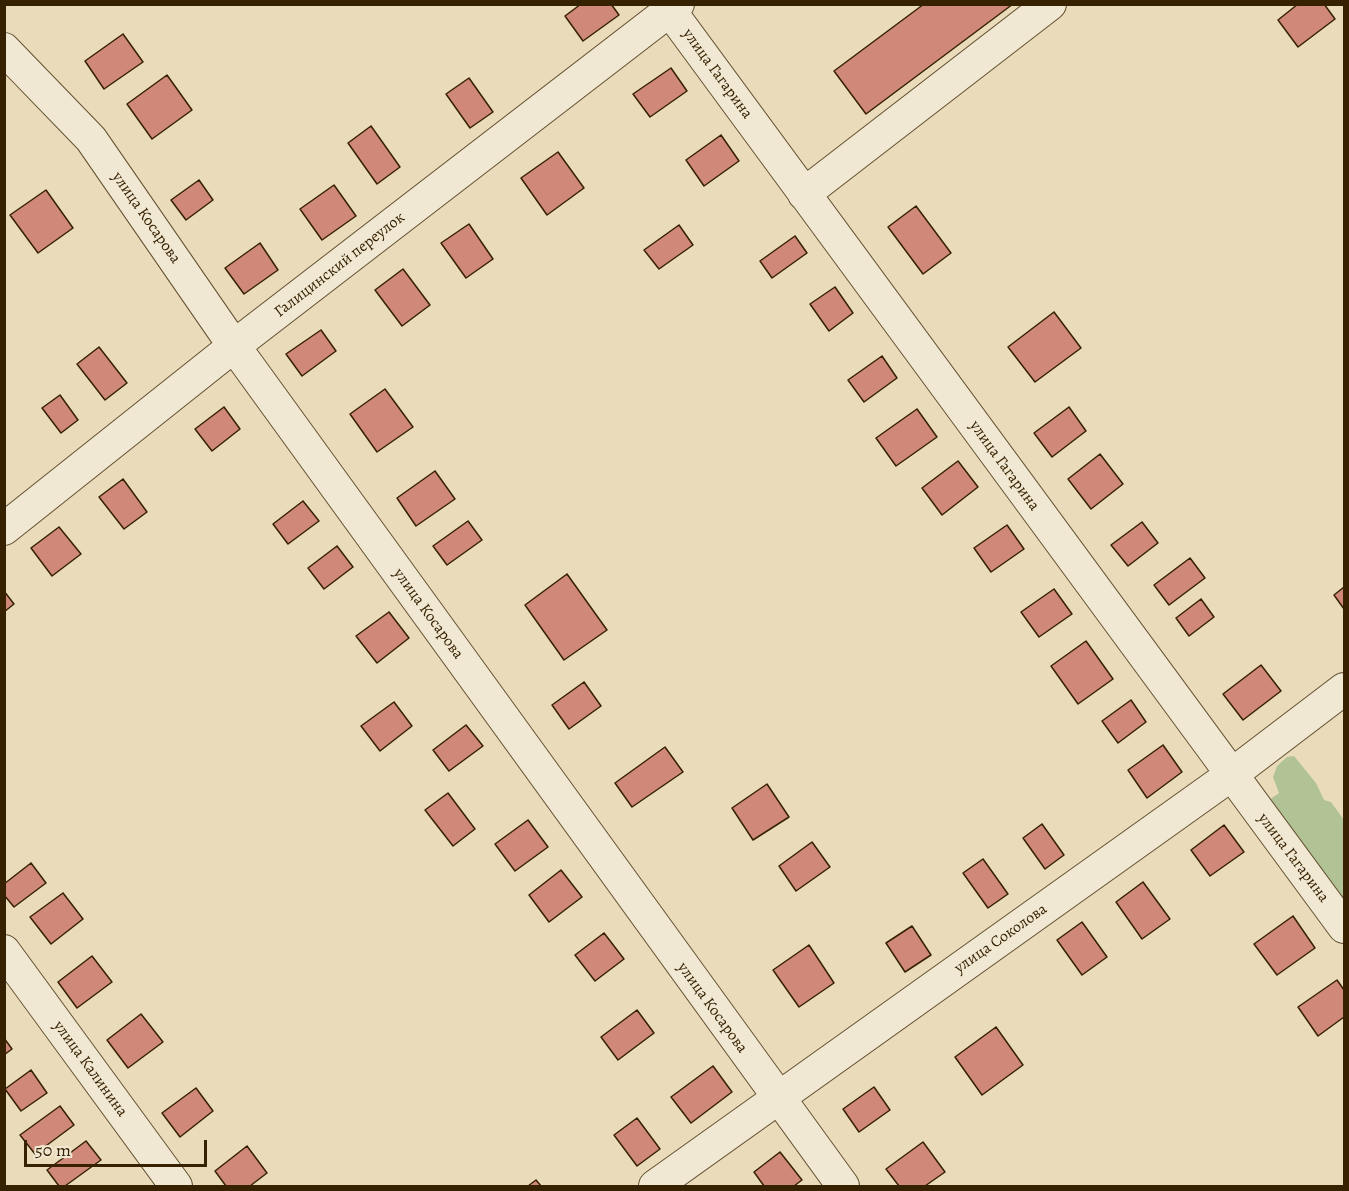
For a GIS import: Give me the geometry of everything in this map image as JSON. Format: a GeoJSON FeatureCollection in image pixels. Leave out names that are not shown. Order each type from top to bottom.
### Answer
{"type":"FeatureCollection","features":[{"type":"Feature","properties":{"kind":"street"},"geometry":{"type":"LineString","coordinates":[[804,194],[1050,4]]}},
{"type":"Feature","properties":{"kind":"street","name":"улица Гагарина"},"geometry":{"type":"LineString","coordinates":[[671,6],[804,194],[1344,927]]}},
{"type":"Feature","properties":{"kind":"street","name":"Галицинский переулок"},"geometry":{"type":"LineString","coordinates":[[4,529],[234,346],[671,6]]}},
{"type":"Feature","properties":{"kind":"street","name":"улица Косарова"},"geometry":{"type":"LineString","coordinates":[[4,49],[91,139],[234,346],[843,1186]]}},
{"type":"Feature","properties":{"kind":"street","name":"улица Соколова"},"geometry":{"type":"LineString","coordinates":[[655,1186],[1231,775],[1344,689]]}},
{"type":"Feature","properties":{"kind":"street","name":"улица Калинина"},"geometry":{"type":"LineString","coordinates":[[4,951],[176,1186]]}},
{"type":"Feature","properties":{"kind":"green space"},"geometry":{"type":"Polygon","coordinates":[[[1294,756],[1316,783],[1324,800],[1331,802],[1344,820],[1344,896],[1339,896],[1266,802],[1279,793],[1273,777],[1277,766],[1287,757],[1294,756]]]}},
{"type":"Feature","properties":{"kind":"building"},"geometry":{"type":"Polygon","coordinates":[[[581,4],[611,4],[619,15],[583,41],[565,16],[581,4]]]}},
{"type":"Feature","properties":{"kind":"building"},"geometry":{"type":"Polygon","coordinates":[[[924,4],[1013,4],[866,114],[834,71],[924,4]]]}},
{"type":"Feature","properties":{"kind":"building"},"geometry":{"type":"Polygon","coordinates":[[[1298,4],[1324,4],[1335,19],[1298,47],[1278,20],[1298,4]]]}},
{"type":"Feature","properties":{"kind":"building"},"geometry":{"type":"Polygon","coordinates":[[[123,34],[143,62],[104,89],[85,61],[123,34]]]}},
{"type":"Feature","properties":{"kind":"building"},"geometry":{"type":"Polygon","coordinates":[[[671,68],[687,91],[650,117],[633,94],[671,68]]]}},
{"type":"Feature","properties":{"kind":"building"},"geometry":{"type":"Polygon","coordinates":[[[167,75],[192,110],[152,139],[127,104],[167,75]]]}},
{"type":"Feature","properties":{"kind":"building"},"geometry":{"type":"Polygon","coordinates":[[[469,78],[493,112],[470,128],[446,94],[469,78]]]}},
{"type":"Feature","properties":{"kind":"building"},"geometry":{"type":"Polygon","coordinates":[[[371,126],[400,167],[377,184],[348,143],[371,126]]]}},
{"type":"Feature","properties":{"kind":"building"},"geometry":{"type":"Polygon","coordinates":[[[721,135],[739,161],[704,186],[686,160],[721,135]]]}},
{"type":"Feature","properties":{"kind":"building"},"geometry":{"type":"Polygon","coordinates":[[[558,152],[584,188],[547,215],[521,178],[558,152]]]}},
{"type":"Feature","properties":{"kind":"building"},"geometry":{"type":"Polygon","coordinates":[[[199,180],[213,200],[186,220],[171,200],[199,180]]]}},
{"type":"Feature","properties":{"kind":"building"},"geometry":{"type":"Polygon","coordinates":[[[334,185],[356,216],[322,240],[300,209],[334,185]]]}},
{"type":"Feature","properties":{"kind":"building"},"geometry":{"type":"Polygon","coordinates":[[[46,190],[73,228],[38,253],[10,215],[46,190]]]}},
{"type":"Feature","properties":{"kind":"building"},"geometry":{"type":"Polygon","coordinates":[[[916,206],[951,253],[923,274],[888,227],[916,206]]]}},
{"type":"Feature","properties":{"kind":"building"},"geometry":{"type":"Polygon","coordinates":[[[469,224],[493,259],[466,278],[441,243],[469,224]]]}},
{"type":"Feature","properties":{"kind":"building"},"geometry":{"type":"Polygon","coordinates":[[[679,225],[693,245],[659,269],[644,250],[679,225]]]}},
{"type":"Feature","properties":{"kind":"building"},"geometry":{"type":"Polygon","coordinates":[[[795,236],[807,253],[772,278],[760,261],[795,236]]]}},
{"type":"Feature","properties":{"kind":"building"},"geometry":{"type":"Polygon","coordinates":[[[260,243],[278,270],[244,294],[225,268],[260,243]]]}},
{"type":"Feature","properties":{"kind":"building"},"geometry":{"type":"Polygon","coordinates":[[[403,269],[430,305],[402,326],[375,290],[403,269]]]}},
{"type":"Feature","properties":{"kind":"building"},"geometry":{"type":"Polygon","coordinates":[[[835,287],[853,313],[829,331],[810,304],[835,287]]]}},
{"type":"Feature","properties":{"kind":"building"},"geometry":{"type":"Polygon","coordinates":[[[1054,312],[1081,348],[1035,382],[1008,347],[1054,312]]]}},
{"type":"Feature","properties":{"kind":"building"},"geometry":{"type":"Polygon","coordinates":[[[321,330],[336,351],[302,376],[286,354],[321,330]]]}},
{"type":"Feature","properties":{"kind":"building"},"geometry":{"type":"Polygon","coordinates":[[[99,347],[127,383],[105,400],[77,364],[99,347]]]}},
{"type":"Feature","properties":{"kind":"building"},"geometry":{"type":"Polygon","coordinates":[[[882,356],[897,378],[864,402],[848,380],[882,356]]]}},
{"type":"Feature","properties":{"kind":"building"},"geometry":{"type":"Polygon","coordinates":[[[385,389],[413,427],[377,452],[350,414],[385,389]]]}},
{"type":"Feature","properties":{"kind":"building"},"geometry":{"type":"Polygon","coordinates":[[[60,395],[78,420],[61,433],[42,408],[60,395]]]}},
{"type":"Feature","properties":{"kind":"building"},"geometry":{"type":"Polygon","coordinates":[[[224,407],[240,429],[212,451],[195,429],[224,407]]]}},
{"type":"Feature","properties":{"kind":"building"},"geometry":{"type":"Polygon","coordinates":[[[1069,407],[1086,431],[1052,457],[1034,433],[1069,407]]]}},
{"type":"Feature","properties":{"kind":"building"},"geometry":{"type":"Polygon","coordinates":[[[917,409],[937,437],[896,466],[876,438],[917,409]]]}},
{"type":"Feature","properties":{"kind":"building"},"geometry":{"type":"Polygon","coordinates":[[[1100,454],[1123,484],[1091,509],[1068,479],[1100,454]]]}},
{"type":"Feature","properties":{"kind":"building"},"geometry":{"type":"Polygon","coordinates":[[[958,461],[978,487],[942,515],[922,488],[958,461]]]}},
{"type":"Feature","properties":{"kind":"building"},"geometry":{"type":"Polygon","coordinates":[[[435,471],[455,499],[416,526],[397,498],[435,471]]]}},
{"type":"Feature","properties":{"kind":"building"},"geometry":{"type":"Polygon","coordinates":[[[123,479],[147,512],[124,529],[99,497],[123,479]]]}},
{"type":"Feature","properties":{"kind":"building"},"geometry":{"type":"Polygon","coordinates":[[[303,501],[319,521],[288,544],[273,524],[303,501]]]}},
{"type":"Feature","properties":{"kind":"building"},"geometry":{"type":"Polygon","coordinates":[[[468,521],[482,540],[447,565],[433,546],[468,521]]]}},
{"type":"Feature","properties":{"kind":"building"},"geometry":{"type":"Polygon","coordinates":[[[1142,522],[1158,543],[1128,566],[1111,545],[1142,522]]]}},
{"type":"Feature","properties":{"kind":"building"},"geometry":{"type":"Polygon","coordinates":[[[1007,525],[1024,549],[991,572],[974,548],[1007,525]]]}},
{"type":"Feature","properties":{"kind":"building"},"geometry":{"type":"Polygon","coordinates":[[[59,527],[81,554],[52,576],[31,548],[59,527]]]}},
{"type":"Feature","properties":{"kind":"building"},"geometry":{"type":"Polygon","coordinates":[[[337,546],[353,567],[324,589],[308,568],[337,546]]]}},
{"type":"Feature","properties":{"kind":"building"},"geometry":{"type":"Polygon","coordinates":[[[1190,558],[1205,578],[1169,605],[1154,585],[1190,558]]]}},
{"type":"Feature","properties":{"kind":"building"},"geometry":{"type":"Polygon","coordinates":[[[567,574],[607,630],[564,660],[525,605],[567,574]]]}},
{"type":"Feature","properties":{"kind":"building"},"geometry":{"type":"Polygon","coordinates":[[[1344,587],[1344,609],[1334,595],[1344,587]]]}},
{"type":"Feature","properties":{"kind":"building"},"geometry":{"type":"Polygon","coordinates":[[[1054,589],[1072,614],[1039,637],[1021,612],[1054,589]]]}},
{"type":"Feature","properties":{"kind":"building"},"geometry":{"type":"Polygon","coordinates":[[[4,591],[14,604],[4,612],[4,591]]]}},
{"type":"Feature","properties":{"kind":"building"},"geometry":{"type":"Polygon","coordinates":[[[1201,599],[1214,617],[1189,636],[1176,618],[1201,599]]]}},
{"type":"Feature","properties":{"kind":"building"},"geometry":{"type":"Polygon","coordinates":[[[389,612],[409,638],[377,663],[356,636],[389,612]]]}},
{"type":"Feature","properties":{"kind":"building"},"geometry":{"type":"Polygon","coordinates":[[[1086,641],[1113,679],[1078,704],[1051,666],[1086,641]]]}},
{"type":"Feature","properties":{"kind":"building"},"geometry":{"type":"Polygon","coordinates":[[[1261,665],[1281,691],[1243,720],[1223,694],[1261,665]]]}},
{"type":"Feature","properties":{"kind":"building"},"geometry":{"type":"Polygon","coordinates":[[[584,682],[601,706],[569,729],[552,705],[584,682]]]}},
{"type":"Feature","properties":{"kind":"building"},"geometry":{"type":"Polygon","coordinates":[[[1131,700],[1146,722],[1118,743],[1102,721],[1131,700]]]}},
{"type":"Feature","properties":{"kind":"building"},"geometry":{"type":"Polygon","coordinates":[[[394,702],[412,726],[380,751],[361,726],[394,702]]]}},
{"type":"Feature","properties":{"kind":"building"},"geometry":{"type":"Polygon","coordinates":[[[466,725],[483,746],[449,771],[433,750],[466,725]]]}},
{"type":"Feature","properties":{"kind":"building"},"geometry":{"type":"Polygon","coordinates":[[[1163,745],[1182,772],[1147,798],[1128,770],[1163,745]]]}},
{"type":"Feature","properties":{"kind":"building"},"geometry":{"type":"Polygon","coordinates":[[[665,747],[683,772],[632,807],[615,783],[665,747]]]}},
{"type":"Feature","properties":{"kind":"building"},"geometry":{"type":"Polygon","coordinates":[[[767,784],[789,817],[753,840],[732,808],[767,784]]]}},
{"type":"Feature","properties":{"kind":"building"},"geometry":{"type":"Polygon","coordinates":[[[448,793],[475,829],[453,846],[425,810],[448,793]]]}},
{"type":"Feature","properties":{"kind":"building"},"geometry":{"type":"Polygon","coordinates":[[[528,820],[548,847],[515,871],[495,844],[528,820]]]}},
{"type":"Feature","properties":{"kind":"building"},"geometry":{"type":"Polygon","coordinates":[[[1042,824],[1064,855],[1045,869],[1023,838],[1042,824]]]}},
{"type":"Feature","properties":{"kind":"building"},"geometry":{"type":"Polygon","coordinates":[[[1224,825],[1244,852],[1210,876],[1191,850],[1224,825]]]}},
{"type":"Feature","properties":{"kind":"building"},"geometry":{"type":"Polygon","coordinates":[[[812,842],[830,867],[796,891],[779,866],[812,842]]]}},
{"type":"Feature","properties":{"kind":"building"},"geometry":{"type":"Polygon","coordinates":[[[983,859],[1008,894],[988,908],[963,873],[983,859]]]}},
{"type":"Feature","properties":{"kind":"building"},"geometry":{"type":"Polygon","coordinates":[[[31,863],[46,883],[14,907],[4,895],[4,884],[31,863]]]}},
{"type":"Feature","properties":{"kind":"building"},"geometry":{"type":"Polygon","coordinates":[[[561,870],[582,897],[549,922],[529,895],[561,870]]]}},
{"type":"Feature","properties":{"kind":"building"},"geometry":{"type":"Polygon","coordinates":[[[1143,882],[1170,919],[1142,939],[1116,902],[1143,882]]]}},
{"type":"Feature","properties":{"kind":"building"},"geometry":{"type":"Polygon","coordinates":[[[63,893],[83,919],[51,944],[30,917],[63,893]]]}},
{"type":"Feature","properties":{"kind":"building"},"geometry":{"type":"Polygon","coordinates":[[[1293,916],[1315,948],[1277,975],[1254,944],[1293,916]]]}},
{"type":"Feature","properties":{"kind":"building"},"geometry":{"type":"Polygon","coordinates":[[[1082,922],[1107,957],[1082,975],[1057,940],[1082,922]]]}},
{"type":"Feature","properties":{"kind":"building"},"geometry":{"type":"Polygon","coordinates":[[[912,926],[931,955],[905,972],[886,943],[912,926]]]}},
{"type":"Feature","properties":{"kind":"building"},"geometry":{"type":"Polygon","coordinates":[[[604,933],[624,959],[595,981],[575,955],[604,933]]]}},
{"type":"Feature","properties":{"kind":"building"},"geometry":{"type":"Polygon","coordinates":[[[809,945],[834,983],[799,1007],[773,970],[809,945]]]}},
{"type":"Feature","properties":{"kind":"building"},"geometry":{"type":"Polygon","coordinates":[[[92,956],[112,982],[77,1008],[58,982],[92,956]]]}},
{"type":"Feature","properties":{"kind":"building"},"geometry":{"type":"Polygon","coordinates":[[[1337,980],[1344,990],[1344,1017],[1318,1036],[1298,1007],[1337,980]]]}},
{"type":"Feature","properties":{"kind":"building"},"geometry":{"type":"Polygon","coordinates":[[[637,1010],[654,1033],[618,1060],[601,1037],[637,1010]]]}},
{"type":"Feature","properties":{"kind":"building"},"geometry":{"type":"Polygon","coordinates":[[[141,1014],[163,1042],[128,1068],[107,1040],[141,1014]]]}},
{"type":"Feature","properties":{"kind":"building"},"geometry":{"type":"Polygon","coordinates":[[[996,1027],[1023,1065],[982,1095],[955,1057],[996,1027]]]}},
{"type":"Feature","properties":{"kind":"building"},"geometry":{"type":"Polygon","coordinates":[[[4,1038],[12,1049],[4,1055],[4,1038]]]}},
{"type":"Feature","properties":{"kind":"building"},"geometry":{"type":"Polygon","coordinates":[[[713,1066],[732,1092],[691,1123],[671,1097],[713,1066]]]}},
{"type":"Feature","properties":{"kind":"building"},"geometry":{"type":"Polygon","coordinates":[[[31,1070],[47,1093],[21,1111],[5,1089],[31,1070]]]}},
{"type":"Feature","properties":{"kind":"building"},"geometry":{"type":"Polygon","coordinates":[[[874,1087],[890,1110],[859,1132],[843,1109],[874,1087]]]}},
{"type":"Feature","properties":{"kind":"building"},"geometry":{"type":"Polygon","coordinates":[[[196,1088],[213,1111],[180,1137],[162,1113],[196,1088]]]}},
{"type":"Feature","properties":{"kind":"building"},"geometry":{"type":"Polygon","coordinates":[[[60,1106],[74,1125],[35,1154],[20,1135],[60,1106]]]}},
{"type":"Feature","properties":{"kind":"building"},"geometry":{"type":"Polygon","coordinates":[[[637,1118],[660,1149],[637,1166],[614,1135],[637,1118]]]}},
{"type":"Feature","properties":{"kind":"building"},"geometry":{"type":"Polygon","coordinates":[[[86,1141],[101,1160],[65,1186],[59,1186],[47,1170],[86,1141]]]}},
{"type":"Feature","properties":{"kind":"building"},"geometry":{"type":"Polygon","coordinates":[[[923,1142],[945,1172],[925,1186],[899,1186],[886,1169],[923,1142]]]}},
{"type":"Feature","properties":{"kind":"building"},"geometry":{"type":"Polygon","coordinates":[[[247,1146],[267,1173],[250,1186],[226,1186],[215,1171],[247,1146]]]}},
{"type":"Feature","properties":{"kind":"building"},"geometry":{"type":"Polygon","coordinates":[[[780,1152],[802,1180],[794,1186],[764,1186],[754,1172],[780,1152]]]}},
{"type":"Feature","properties":{"kind":"building"},"geometry":{"type":"Polygon","coordinates":[[[536,1180],[541,1186],[528,1186],[536,1180]]]}}]}
